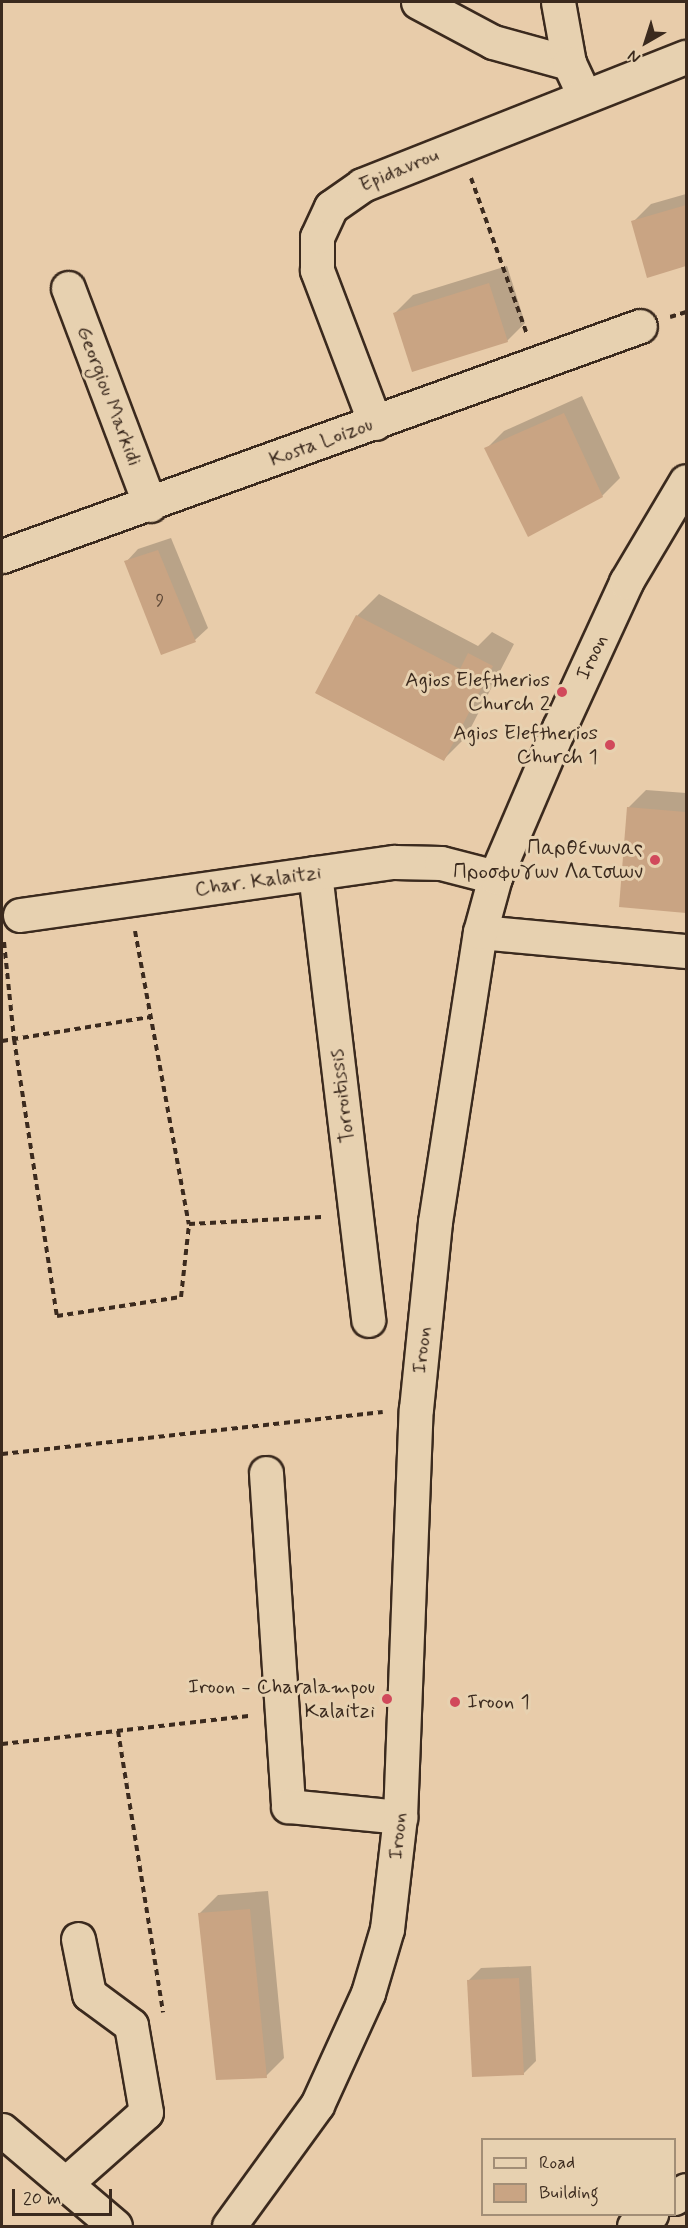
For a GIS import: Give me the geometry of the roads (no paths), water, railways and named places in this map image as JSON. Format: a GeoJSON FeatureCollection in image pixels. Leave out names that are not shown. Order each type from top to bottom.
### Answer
{"type":"FeatureCollection","features":[{"type":"Feature","properties":{"kind":"street"},"geometry":{"type":"LineString","coordinates":[[418,2],[493,42],[569,63]]}},
{"type":"Feature","properties":{"kind":"street"},"geometry":{"type":"LineString","coordinates":[[558,2],[569,63],[583,94]]}},
{"type":"Feature","properties":{"kind":"street","name":"Epidavrou"},"geometry":{"type":"LineString","coordinates":[[375,423],[320,281],[317,237],[326,215],[340,197],[583,94],[687,57]]}},
{"type":"Feature","properties":{"kind":"street","name":"Georgiou Markidi"},"geometry":{"type":"LineString","coordinates":[[68,288],[150,505]]}},
{"type":"Feature","properties":{"kind":"street","name":"Kosta Loizou"},"geometry":{"type":"LineString","coordinates":[[2,556],[150,505],[640,326]]}},
{"type":"Feature","properties":{"kind":"street","name":"Iroon"},"geometry":{"type":"LineString","coordinates":[[229,2226],[317,2105],[348,2043],[368,1994],[387,1929],[400,1817],[416,1409],[435,1222],[480,932],[495,877],[626,582],[687,481]]}},
{"type":"Feature","properties":{"kind":"street","name":"Char. Kalaitzi"},"geometry":{"type":"LineString","coordinates":[[20,915],[315,873],[420,861],[495,877]]}},
{"type":"Feature","properties":{"kind":"street","name":"Torroitissis"},"geometry":{"type":"LineString","coordinates":[[315,873],[368,1320]]}},
{"type":"Feature","properties":{"kind":"street"},"geometry":{"type":"LineString","coordinates":[[480,932],[687,951]]}},
{"type":"Feature","properties":{"kind":"street"},"geometry":{"type":"LineString","coordinates":[[266,1473],[288,1806],[400,1817]]}},
{"type":"Feature","properties":{"kind":"street"},"geometry":{"type":"LineString","coordinates":[[65,2184],[146,2112],[131,2025],[89,1994],[78,1939]]}},
{"type":"Feature","properties":{"kind":"street"},"geometry":{"type":"LineString","coordinates":[[2,2130],[115,2226]]}},
{"type":"Feature","properties":{"kind":"street"},"geometry":{"type":"LineString","coordinates":[[634,2226],[648,2216]]}},
{"type":"Feature","properties":{"kind":"place","name":"Agios Eleftherios Church 2"},"geometry":{"type":"Point","coordinates":[562,692]}},
{"type":"Feature","properties":{"kind":"place","name":"Agios Eleftherios Church 1"},"geometry":{"type":"Point","coordinates":[610,745]}},
{"type":"Feature","properties":{"kind":"place","name":"Παρθενωνας Προσφυγων Λατσιων"},"geometry":{"type":"Point","coordinates":[655,860]}},
{"type":"Feature","properties":{"kind":"place","name":"Iroon - Charalampou Kalaitzi"},"geometry":{"type":"Point","coordinates":[387,1699]}},
{"type":"Feature","properties":{"kind":"place","name":"Iroon 1"},"geometry":{"type":"Point","coordinates":[455,1702]}}]}
